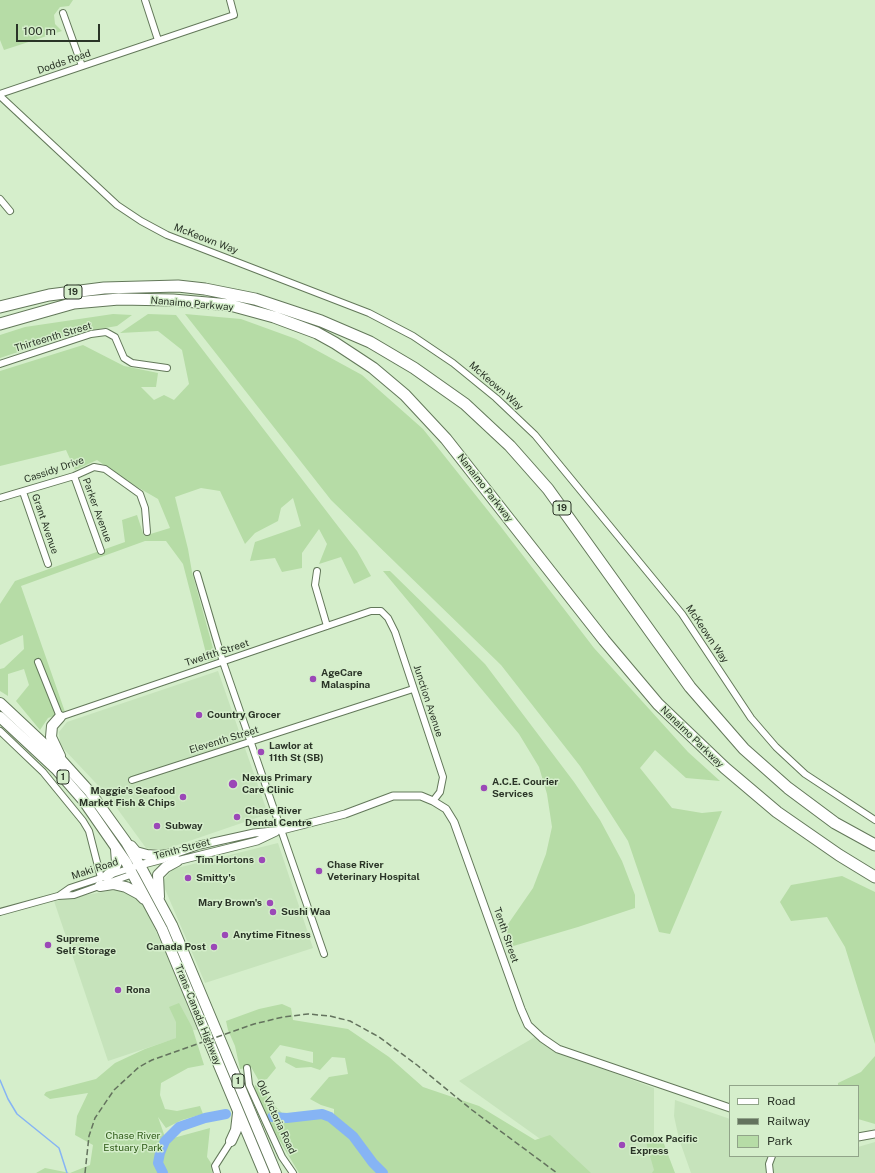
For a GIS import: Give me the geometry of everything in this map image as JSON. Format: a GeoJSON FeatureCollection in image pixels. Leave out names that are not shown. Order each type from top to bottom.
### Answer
{"type":"FeatureCollection","features":[{"type":"Feature","properties":{"kind":"highway","name":"Nanaimo Parkway"},"geometry":{"type":"LineString","coordinates":[[0,307],[49,294],[104,288],[170,286],[205,289],[255,299],[321,320],[370,342],[414,368],[466,404],[510,446],[548,490],[690,686],[744,749],[788,788],[835,823],[875,846]]}},
{"type":"Feature","properties":{"kind":"highway","name":"Nanaimo Parkway"},"geometry":{"type":"LineString","coordinates":[[0,324],[74,304],[119,299],[183,301],[230,306],[274,317],[317,333],[373,368],[405,395],[446,439],[604,640],[658,704],[725,768],[777,812],[838,856],[875,877]]}},
{"type":"Feature","properties":{"kind":"highway"},"geometry":{"type":"LineString","coordinates":[[0,318],[45,308],[74,304]]}},
{"type":"Feature","properties":{"kind":"highway","name":"Trans-Canada Highway"},"geometry":{"type":"LineString","coordinates":[[0,703],[62,761],[90,792],[126,842],[142,868],[160,901],[185,954],[276,1173]]}},
{"type":"Feature","properties":{"kind":"highway","name":"Trans-Canada Highway"},"geometry":{"type":"LineString","coordinates":[[0,717],[56,769],[83,800],[131,872],[150,905],[174,958],[264,1173]]}},
{"type":"Feature","properties":{"kind":"highway"},"geometry":{"type":"LineString","coordinates":[[60,717],[52,726],[51,737],[62,761]]}},
{"type":"Feature","properties":{"kind":"highway"},"geometry":{"type":"LineString","coordinates":[[126,842],[136,852],[147,855],[175,857]]}},
{"type":"Feature","properties":{"kind":"highway"},"geometry":{"type":"LineString","coordinates":[[115,847],[118,862],[114,870],[103,880],[126,887],[139,894],[150,905]]}},
{"type":"Feature","properties":{"kind":"highway"},"geometry":{"type":"LineString","coordinates":[[160,901],[158,875],[175,857]]}},
{"type":"Feature","properties":{"kind":"highway"},"geometry":{"type":"LineString","coordinates":[[231,1141],[236,1130],[238,1111]]}},
{"type":"Feature","properties":{"kind":"street"},"geometry":{"type":"LineString","coordinates":[[145,0],[158,40]]}},
{"type":"Feature","properties":{"kind":"street","name":"Dodds Road"},"geometry":{"type":"LineString","coordinates":[[0,95],[234,15],[230,0]]}},
{"type":"Feature","properties":{"kind":"street"},"geometry":{"type":"LineString","coordinates":[[63,13],[82,66]]}},
{"type":"Feature","properties":{"kind":"street","name":"McKeown Way"},"geometry":{"type":"LineString","coordinates":[[0,95],[117,205],[142,221],[168,235],[369,313],[412,336],[453,363],[496,398],[535,435],[682,614],[751,718],[776,747],[805,774],[875,820]]}},
{"type":"Feature","properties":{"kind":"street"},"geometry":{"type":"LineString","coordinates":[[0,199],[10,211]]}},
{"type":"Feature","properties":{"kind":"street","name":"Thirteenth Street"},"geometry":{"type":"LineString","coordinates":[[0,364],[91,334],[106,332],[115,337],[124,358],[132,363],[167,368]]}},
{"type":"Feature","properties":{"kind":"street","name":"Cassidy Drive"},"geometry":{"type":"LineString","coordinates":[[0,498],[74,476],[94,467],[105,469],[140,494],[145,508],[147,532]]}},
{"type":"Feature","properties":{"kind":"street","name":"Parker Avenue"},"geometry":{"type":"LineString","coordinates":[[74,476],[101,551]]}},
{"type":"Feature","properties":{"kind":"street","name":"Grant Avenue"},"geometry":{"type":"LineString","coordinates":[[23,492],[48,564]]}},
{"type":"Feature","properties":{"kind":"street"},"geometry":{"type":"LineString","coordinates":[[317,571],[315,586],[327,626]]}},
{"type":"Feature","properties":{"kind":"street"},"geometry":{"type":"LineString","coordinates":[[197,574],[223,662],[252,742],[324,954]]}},
{"type":"Feature","properties":{"kind":"street","name":"Twelfth Street"},"geometry":{"type":"LineString","coordinates":[[60,717],[371,611],[381,611]]}},
{"type":"Feature","properties":{"kind":"street","name":"Junction Avenue"},"geometry":{"type":"LineString","coordinates":[[381,611],[388,618],[395,632],[443,777],[440,792],[433,801]]}},
{"type":"Feature","properties":{"kind":"street"},"geometry":{"type":"LineString","coordinates":[[38,662],[60,717]]}},
{"type":"Feature","properties":{"kind":"street","name":"Eleventh Street"},"geometry":{"type":"LineString","coordinates":[[132,780],[414,688]]}},
{"type":"Feature","properties":{"kind":"street"},"geometry":{"type":"LineString","coordinates":[[0,731],[43,772],[83,820],[90,831],[103,880]]}},
{"type":"Feature","properties":{"kind":"street","name":"Tenth Street"},"geometry":{"type":"LineString","coordinates":[[131,872],[163,859],[175,857],[200,845],[254,833],[282,830],[345,814],[394,796],[420,796],[433,801],[446,809],[454,822],[520,1009],[528,1024],[542,1038],[558,1049],[729,1108]]}},
{"type":"Feature","properties":{"kind":"street","name":"Maki Road"},"geometry":{"type":"LineString","coordinates":[[103,880],[131,872]]}},
{"type":"Feature","properties":{"kind":"street","name":"Maki Road"},"geometry":{"type":"LineString","coordinates":[[0,912],[58,896],[74,895],[103,880],[131,872]]}},
{"type":"Feature","properties":{"kind":"street","name":"Old Victoria Road"},"geometry":{"type":"LineString","coordinates":[[247,1068],[249,1085],[282,1157],[293,1173]]}},
{"type":"Feature","properties":{"kind":"street"},"geometry":{"type":"LineString","coordinates":[[859,1138],[875,1134]]}},
{"type":"Feature","properties":{"kind":"street"},"geometry":{"type":"LineString","coordinates":[[217,1173],[215,1166],[231,1141]]}},
{"type":"Feature","properties":{"kind":"street"},"geometry":{"type":"LineString","coordinates":[[770,1173],[769,1164],[772,1157]]}},
{"type":"Feature","properties":{"kind":"shaded area"},"geometry":{"type":"Polygon","coordinates":[[[218,671],[268,814],[163,850],[146,848],[108,796],[60,745],[59,732],[67,722],[218,671]]]}},
{"type":"Feature","properties":{"kind":"shaded area"},"geometry":{"type":"Polygon","coordinates":[[[278,843],[313,948],[205,983],[162,882],[173,869],[278,843]]]}},
{"type":"Feature","properties":{"kind":"shaded area"},"geometry":{"type":"Polygon","coordinates":[[[125,890],[144,905],[200,1029],[184,1032],[180,1037],[108,1061],[54,901],[108,891],[125,890]]]}},
{"type":"Feature","properties":{"kind":"shaded area"},"geometry":{"type":"Polygon","coordinates":[[[535,1037],[557,1052],[654,1088],[654,1137],[661,1165],[656,1173],[588,1173],[459,1081],[535,1037]]]}},
{"type":"Feature","properties":{"kind":"shaded area"},"geometry":{"type":"Polygon","coordinates":[[[675,1100],[729,1119],[729,1157],[859,1157],[859,1147],[875,1142],[875,1173],[691,1173],[679,1139],[674,1116],[675,1100]]]}},
{"type":"Feature","properties":{"kind":"green space"},"geometry":{"type":"Polygon","coordinates":[[[0,0],[73,0],[69,6],[60,7],[54,15],[55,24],[62,31],[4,50],[0,40],[0,0]]]}},
{"type":"Feature","properties":{"kind":"green space"},"geometry":{"type":"Polygon","coordinates":[[[113,314],[132,315],[117,326],[75,333],[0,358],[0,335],[25,327],[113,314]]]}},
{"type":"Feature","properties":{"kind":"green space"},"geometry":{"type":"Polygon","coordinates":[[[148,314],[176,315],[357,551],[371,576],[354,584],[341,557],[319,564],[327,544],[319,529],[302,553],[302,568],[282,572],[275,558],[250,561],[255,542],[301,526],[293,498],[281,508],[278,521],[255,533],[245,544],[220,491],[201,488],[175,497],[192,572],[216,659],[208,661],[183,564],[166,541],[145,541],[21,586],[65,712],[48,718],[40,730],[16,701],[29,685],[24,669],[8,674],[8,696],[0,691],[0,669],[4,668],[24,649],[23,635],[0,645],[0,604],[15,581],[125,542],[122,520],[137,515],[144,536],[170,528],[158,499],[132,484],[97,460],[75,470],[66,450],[0,466],[0,371],[83,345],[124,366],[158,373],[156,387],[141,387],[154,400],[164,395],[174,400],[189,384],[182,350],[158,331],[120,333],[148,314]]]}},
{"type":"Feature","properties":{"kind":"green space"},"geometry":{"type":"Polygon","coordinates":[[[185,314],[241,319],[296,339],[362,375],[423,429],[594,648],[688,752],[720,781],[686,778],[655,750],[640,768],[672,808],[702,813],[722,811],[670,934],[659,932],[628,841],[580,766],[501,665],[331,500],[185,314]]]}},
{"type":"Feature","properties":{"kind":"green space"},"geometry":{"type":"Polygon","coordinates":[[[383,571],[390,571],[485,664],[574,782],[600,820],[622,861],[635,895],[635,908],[510,947],[506,927],[533,888],[546,854],[552,827],[547,794],[539,767],[519,734],[383,571]]]}},
{"type":"Feature","properties":{"kind":"green space"},"geometry":{"type":"Polygon","coordinates":[[[842,876],[875,892],[875,1044],[845,947],[827,917],[791,921],[780,902],[791,885],[842,876]]]}},
{"type":"Feature","properties":{"kind":"green space","name":"Chase River Estuary Park"},"geometry":{"type":"Polygon","coordinates":[[[179,1003],[192,1027],[204,1065],[188,1068],[161,1083],[160,1095],[165,1109],[177,1111],[200,1106],[203,1114],[182,1120],[166,1128],[158,1117],[166,1140],[210,1128],[207,1157],[211,1163],[212,1173],[70,1173],[90,1165],[93,1145],[75,1135],[77,1116],[88,1093],[50,1099],[44,1095],[46,1092],[96,1079],[115,1063],[145,1049],[176,1038],[176,1022],[169,1007],[179,1003]]]}},
{"type":"Feature","properties":{"kind":"green space"},"geometry":{"type":"Polygon","coordinates":[[[282,1004],[291,1008],[293,1020],[348,1029],[389,1057],[423,1087],[479,1106],[535,1140],[550,1135],[591,1173],[299,1173],[275,1133],[255,1092],[255,1085],[266,1091],[268,1099],[284,1115],[318,1114],[334,1117],[334,1109],[321,1105],[310,1099],[329,1077],[348,1074],[345,1058],[332,1057],[320,1070],[311,1067],[296,1068],[285,1062],[286,1056],[313,1063],[313,1052],[280,1045],[270,1057],[276,1068],[267,1079],[259,1081],[251,1067],[240,1069],[235,1046],[226,1021],[259,1009],[282,1004]]]}},
{"type":"Feature","properties":{"kind":"green space"},"geometry":{"type":"Polygon","coordinates":[[[875,1056],[875,1124],[859,1119],[859,1085],[838,1085],[838,1083],[861,1072],[875,1056]]]}},
{"type":"Feature","properties":{"kind":"green space"},"geometry":{"type":"Polygon","coordinates":[[[661,1136],[675,1173],[652,1173],[654,1170],[646,1142],[661,1136]]]}},
{"type":"Feature","properties":{"kind":"green space"},"geometry":{"type":"Polygon","coordinates":[[[45,1168],[70,1173],[36,1173],[45,1168]]]}},
{"type":"Feature","properties":{"kind":"waterway"},"geometry":{"type":"LineString","coordinates":[[0,1080],[8,1099],[17,1114],[59,1148],[67,1173]]}},
{"type":"Feature","properties":{"kind":"waterway"},"geometry":{"type":"LineString","coordinates":[[163,1173],[158,1163],[160,1153],[165,1141],[179,1127],[205,1118],[226,1114]]}},
{"type":"Feature","properties":{"kind":"waterway"},"geometry":{"type":"LineString","coordinates":[[272,1117],[287,1118],[322,1114],[330,1117],[353,1136],[373,1163],[383,1173]]}},
{"type":"Feature","properties":{"kind":"railway"},"geometry":{"type":"LineString","coordinates":[[85,1173],[89,1136],[95,1118],[114,1090],[139,1067],[152,1060],[254,1024],[283,1017],[308,1014],[330,1016],[350,1021],[379,1037],[417,1065],[472,1110],[557,1173]]}},
{"type":"Feature","properties":{"kind":"place","name":"AgeCare Malaspina"},"geometry":{"type":"Point","coordinates":[313,679]}},
{"type":"Feature","properties":{"kind":"place","name":"Country Grocer"},"geometry":{"type":"Point","coordinates":[199,715]}},
{"type":"Feature","properties":{"kind":"place","name":"Lawlor at 11th St (SB)"},"geometry":{"type":"Point","coordinates":[261,752]}},
{"type":"Feature","properties":{"kind":"place","name":"Nexus Primary Care Clinic"},"geometry":{"type":"Point","coordinates":[233,784]}},
{"type":"Feature","properties":{"kind":"place","name":"A.C.E. Courier Services"},"geometry":{"type":"Point","coordinates":[484,788]}},
{"type":"Feature","properties":{"kind":"place","name":"Maggie's Seafood Market Fish & Chips"},"geometry":{"type":"Point","coordinates":[183,797]}},
{"type":"Feature","properties":{"kind":"place","name":"Chase River Dental Centre"},"geometry":{"type":"Point","coordinates":[237,817]}},
{"type":"Feature","properties":{"kind":"place","name":"Subway"},"geometry":{"type":"Point","coordinates":[157,826]}},
{"type":"Feature","properties":{"kind":"place","name":"Tim Hortons"},"geometry":{"type":"Point","coordinates":[262,860]}},
{"type":"Feature","properties":{"kind":"place","name":"Chase River Veterinary Hospital"},"geometry":{"type":"Point","coordinates":[319,871]}},
{"type":"Feature","properties":{"kind":"place","name":"Smitty's"},"geometry":{"type":"Point","coordinates":[188,878]}},
{"type":"Feature","properties":{"kind":"place","name":"Mary Brown's"},"geometry":{"type":"Point","coordinates":[270,903]}},
{"type":"Feature","properties":{"kind":"place","name":"Sushi Waa"},"geometry":{"type":"Point","coordinates":[273,912]}},
{"type":"Feature","properties":{"kind":"place","name":"Anytime Fitness"},"geometry":{"type":"Point","coordinates":[225,935]}},
{"type":"Feature","properties":{"kind":"place","name":"Supreme Self Storage"},"geometry":{"type":"Point","coordinates":[48,945]}},
{"type":"Feature","properties":{"kind":"place","name":"Canada Post"},"geometry":{"type":"Point","coordinates":[214,947]}},
{"type":"Feature","properties":{"kind":"place","name":"Rona"},"geometry":{"type":"Point","coordinates":[118,990]}},
{"type":"Feature","properties":{"kind":"place","name":"Comox Pacific Express"},"geometry":{"type":"Point","coordinates":[622,1145]}}]}
